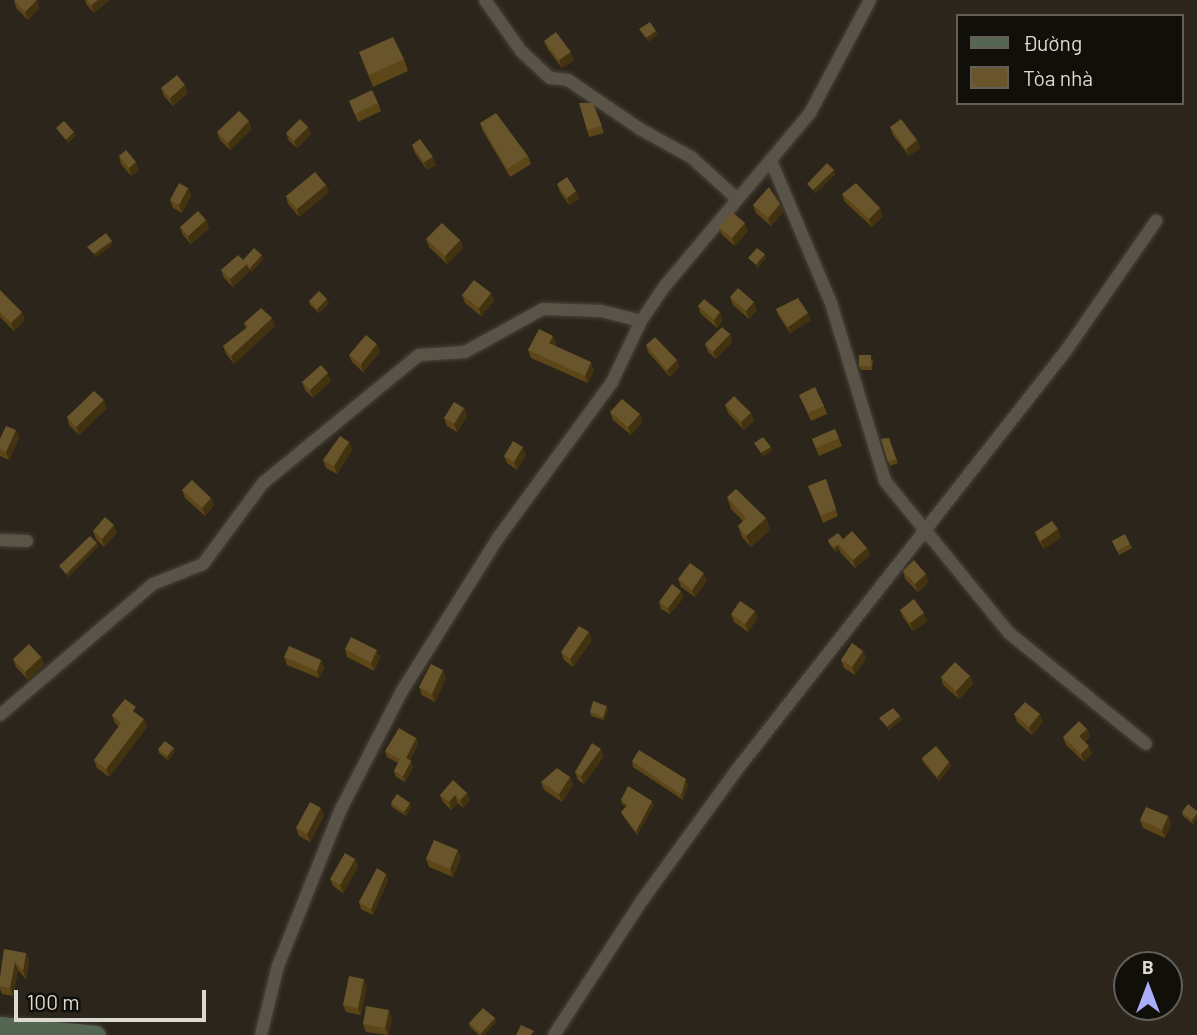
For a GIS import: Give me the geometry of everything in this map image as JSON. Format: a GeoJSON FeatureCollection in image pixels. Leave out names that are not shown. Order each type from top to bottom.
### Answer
{"type":"FeatureCollection","features":[{"type":"Feature","properties":{"kind":"street"},"geometry":{"type":"LineString","coordinates":[[485,0],[521,51],[550,78],[568,80],[640,129],[691,157],[736,198]]}},
{"type":"Feature","properties":{"kind":"street"},"geometry":{"type":"LineString","coordinates":[[261,1035],[278,966],[340,811],[402,691],[504,529],[612,382],[641,321],[736,198],[771,161],[810,113],[870,0]]}},
{"type":"Feature","properties":{"kind":"street"},"geometry":{"type":"LineString","coordinates":[[771,161],[831,303],[877,464],[922,530],[1009,633],[1146,744]]}},
{"type":"Feature","properties":{"kind":"street"},"geometry":{"type":"LineString","coordinates":[[554,1035],[643,899],[731,778],[922,530],[1065,352],[1156,221]]}},
{"type":"Feature","properties":{"kind":"street"},"geometry":{"type":"LineString","coordinates":[[0,715],[153,584],[203,564],[263,483],[419,355],[465,352],[543,309],[601,311],[641,321]]}},
{"type":"Feature","properties":{"kind":"street"},"geometry":{"type":"LineString","coordinates":[[0,540],[27,541]]}},
{"type":"Feature","properties":{"kind":"street"},"geometry":{"type":"LineString","coordinates":[[0,1026],[97,1035]]}},
{"type":"Feature","properties":{"kind":"building"},"geometry":{"type":"Polygon","coordinates":[[[14,0],[36,0],[36,1],[25,12],[14,0]]]}},
{"type":"Feature","properties":{"kind":"building"},"geometry":{"type":"Polygon","coordinates":[[[650,22],[656,31],[646,38],[639,29],[650,22]]]}},
{"type":"Feature","properties":{"kind":"building"},"geometry":{"type":"Polygon","coordinates":[[[556,32],[571,52],[559,60],[544,41],[556,32]]]}},
{"type":"Feature","properties":{"kind":"building"},"geometry":{"type":"Polygon","coordinates":[[[393,37],[404,59],[369,75],[359,52],[393,37]]]}},
{"type":"Feature","properties":{"kind":"building"},"geometry":{"type":"Polygon","coordinates":[[[177,75],[185,85],[170,98],[161,88],[177,75]]]}},
{"type":"Feature","properties":{"kind":"building"},"geometry":{"type":"Polygon","coordinates":[[[372,90],[378,103],[355,114],[349,101],[372,90]]]}},
{"type":"Feature","properties":{"kind":"building"},"geometry":{"type":"Polygon","coordinates":[[[579,103],[593,103],[602,126],[587,130],[579,103]]]}},
{"type":"Feature","properties":{"kind":"building"},"geometry":{"type":"Polygon","coordinates":[[[239,111],[249,121],[228,143],[217,132],[239,111]]]}},
{"type":"Feature","properties":{"kind":"building"},"geometry":{"type":"Polygon","coordinates":[[[496,113],[528,156],[507,169],[480,123],[496,113]]]}},
{"type":"Feature","properties":{"kind":"building"},"geometry":{"type":"Polygon","coordinates":[[[300,119],[308,127],[294,141],[286,133],[300,119]]]}},
{"type":"Feature","properties":{"kind":"building"},"geometry":{"type":"Polygon","coordinates":[[[901,119],[917,140],[906,149],[890,127],[901,119]]]}},
{"type":"Feature","properties":{"kind":"building"},"geometry":{"type":"Polygon","coordinates":[[[64,121],[74,132],[66,140],[56,128],[64,121]]]}},
{"type":"Feature","properties":{"kind":"building"},"geometry":{"type":"Polygon","coordinates":[[[420,139],[433,157],[424,162],[412,145],[420,139]]]}},
{"type":"Feature","properties":{"kind":"building"},"geometry":{"type":"Polygon","coordinates":[[[126,150],[136,162],[129,168],[119,156],[126,150]]]}},
{"type":"Feature","properties":{"kind":"building"},"geometry":{"type":"Polygon","coordinates":[[[827,163],[834,170],[813,190],[807,184],[827,163]]]}},
{"type":"Feature","properties":{"kind":"building"},"geometry":{"type":"Polygon","coordinates":[[[315,172],[326,185],[297,209],[286,196],[315,172]]]}},
{"type":"Feature","properties":{"kind":"building"},"geometry":{"type":"Polygon","coordinates":[[[567,177],[576,191],[567,198],[557,184],[567,177]]]}},
{"type":"Feature","properties":{"kind":"building"},"geometry":{"type":"Polygon","coordinates":[[[179,183],[188,188],[179,205],[170,200],[179,183]]]}},
{"type":"Feature","properties":{"kind":"building"},"geometry":{"type":"Polygon","coordinates":[[[856,183],[880,208],[869,219],[842,194],[856,183]]]}},
{"type":"Feature","properties":{"kind":"building"},"geometry":{"type":"Polygon","coordinates":[[[769,187],[780,204],[768,218],[753,205],[769,187]]]}},
{"type":"Feature","properties":{"kind":"building"},"geometry":{"type":"Polygon","coordinates":[[[198,211],[206,220],[188,236],[180,227],[198,211]]]}},
{"type":"Feature","properties":{"kind":"building"},"geometry":{"type":"Polygon","coordinates":[[[732,212],[745,223],[732,238],[719,228],[732,212]]]}},
{"type":"Feature","properties":{"kind":"building"},"geometry":{"type":"Polygon","coordinates":[[[442,223],[460,240],[445,256],[426,239],[442,223]]]}},
{"type":"Feature","properties":{"kind":"building"},"geometry":{"type":"Polygon","coordinates":[[[106,233],[112,241],[94,254],[87,247],[106,233]]]}},
{"type":"Feature","properties":{"kind":"building"},"geometry":{"type":"Polygon","coordinates":[[[254,248],[262,255],[250,268],[243,260],[254,248]]]}},
{"type":"Feature","properties":{"kind":"building"},"geometry":{"type":"Polygon","coordinates":[[[757,248],[765,254],[756,265],[748,258],[757,248]]]}},
{"type":"Feature","properties":{"kind":"building"},"geometry":{"type":"Polygon","coordinates":[[[238,255],[247,264],[230,279],[221,270],[238,255]]]}},
{"type":"Feature","properties":{"kind":"building"},"geometry":{"type":"Polygon","coordinates":[[[474,280],[491,293],[479,308],[462,295],[474,280]]]}},
{"type":"Feature","properties":{"kind":"building"},"geometry":{"type":"Polygon","coordinates":[[[738,288],[754,302],[746,311],[730,297],[738,288]]]}},
{"type":"Feature","properties":{"kind":"building"},"geometry":{"type":"Polygon","coordinates":[[[0,290],[22,312],[11,323],[0,312],[0,290]]]}},
{"type":"Feature","properties":{"kind":"building"},"geometry":{"type":"Polygon","coordinates":[[[319,291],[327,299],[317,309],[309,301],[319,291]]]}},
{"type":"Feature","properties":{"kind":"building"},"geometry":{"type":"Polygon","coordinates":[[[798,298],[808,313],[788,327],[776,309],[798,298]]]}},
{"type":"Feature","properties":{"kind":"building"},"geometry":{"type":"Polygon","coordinates":[[[704,299],[720,312],[714,320],[698,306],[704,299]]]}},
{"type":"Feature","properties":{"kind":"building"},"geometry":{"type":"Polygon","coordinates":[[[261,308],[272,318],[231,356],[223,346],[248,327],[244,323],[261,308]]]}},
{"type":"Feature","properties":{"kind":"building"},"geometry":{"type":"Polygon","coordinates":[[[722,327],[730,334],[713,352],[705,344],[722,327]]]}},
{"type":"Feature","properties":{"kind":"building"},"geometry":{"type":"Polygon","coordinates":[[[539,329],[553,336],[549,343],[591,362],[585,376],[528,350],[539,329]]]}},
{"type":"Feature","properties":{"kind":"building"},"geometry":{"type":"Polygon","coordinates":[[[366,335],[377,344],[361,364],[349,355],[366,335]]]}},
{"type":"Feature","properties":{"kind":"building"},"geometry":{"type":"Polygon","coordinates":[[[655,337],[677,360],[667,370],[646,345],[655,337]]]}},
{"type":"Feature","properties":{"kind":"building"},"geometry":{"type":"Polygon","coordinates":[[[859,355],[871,355],[871,366],[859,366],[859,355]]]}},
{"type":"Feature","properties":{"kind":"building"},"geometry":{"type":"Polygon","coordinates":[[[321,365],[328,373],[310,390],[302,382],[321,365]]]}},
{"type":"Feature","properties":{"kind":"building"},"geometry":{"type":"Polygon","coordinates":[[[815,387],[824,406],[808,413],[799,395],[815,387]]]}},
{"type":"Feature","properties":{"kind":"building"},"geometry":{"type":"Polygon","coordinates":[[[94,391],[104,400],[76,427],[67,417],[94,391]]]}},
{"type":"Feature","properties":{"kind":"building"},"geometry":{"type":"Polygon","coordinates":[[[734,396],[751,413],[741,422],[725,405],[734,396]]]}},
{"type":"Feature","properties":{"kind":"building"},"geometry":{"type":"Polygon","coordinates":[[[622,399],[640,414],[628,427],[610,412],[622,399]]]}},
{"type":"Feature","properties":{"kind":"building"},"geometry":{"type":"Polygon","coordinates":[[[454,402],[464,408],[454,424],[444,418],[454,402]]]}},
{"type":"Feature","properties":{"kind":"building"},"geometry":{"type":"Polygon","coordinates":[[[6,426],[16,430],[6,452],[0,449],[0,439],[6,426]]]}},
{"type":"Feature","properties":{"kind":"building"},"geometry":{"type":"Polygon","coordinates":[[[835,429],[839,438],[816,448],[812,439],[835,429]]]}},
{"type":"Feature","properties":{"kind":"building"},"geometry":{"type":"Polygon","coordinates":[[[340,436],[349,442],[334,466],[323,460],[340,436]]]}},
{"type":"Feature","properties":{"kind":"building"},"geometry":{"type":"Polygon","coordinates":[[[763,437],[771,447],[761,453],[754,443],[763,437]]]}},
{"type":"Feature","properties":{"kind":"building"},"geometry":{"type":"Polygon","coordinates":[[[889,438],[896,459],[888,462],[881,439],[889,438]]]}},
{"type":"Feature","properties":{"kind":"building"},"geometry":{"type":"Polygon","coordinates":[[[513,441],[523,447],[514,462],[504,456],[513,441]]]}},
{"type":"Feature","properties":{"kind":"building"},"geometry":{"type":"Polygon","coordinates":[[[826,479],[836,509],[821,516],[808,486],[826,479]]]}},
{"type":"Feature","properties":{"kind":"building"},"geometry":{"type":"Polygon","coordinates":[[[192,480],[211,498],[202,508],[182,490],[192,480]]]}},
{"type":"Feature","properties":{"kind":"building"},"geometry":{"type":"Polygon","coordinates":[[[736,489],[766,518],[746,536],[738,526],[746,518],[727,497],[736,489]]]}},
{"type":"Feature","properties":{"kind":"building"},"geometry":{"type":"Polygon","coordinates":[[[105,517],[114,525],[102,539],[93,531],[105,517]]]}},
{"type":"Feature","properties":{"kind":"building"},"geometry":{"type":"Polygon","coordinates":[[[1052,521],[1058,529],[1041,541],[1035,532],[1052,521]]]}},
{"type":"Feature","properties":{"kind":"building"},"geometry":{"type":"Polygon","coordinates":[[[852,531],[867,548],[853,560],[838,544],[852,531]]]}},
{"type":"Feature","properties":{"kind":"building"},"geometry":{"type":"Polygon","coordinates":[[[838,533],[843,539],[834,548],[828,540],[838,533]]]}},
{"type":"Feature","properties":{"kind":"building"},"geometry":{"type":"Polygon","coordinates":[[[1125,534],[1130,544],[1117,551],[1112,541],[1125,534]]]}},
{"type":"Feature","properties":{"kind":"building"},"geometry":{"type":"Polygon","coordinates":[[[90,536],[97,543],[66,574],[59,566],[90,536]]]}},
{"type":"Feature","properties":{"kind":"building"},"geometry":{"type":"Polygon","coordinates":[[[914,560],[926,574],[915,584],[903,571],[914,560]]]}},
{"type":"Feature","properties":{"kind":"building"},"geometry":{"type":"Polygon","coordinates":[[[690,563],[704,573],[692,590],[678,579],[690,563]]]}},
{"type":"Feature","properties":{"kind":"building"},"geometry":{"type":"Polygon","coordinates":[[[672,584],[681,591],[668,608],[659,602],[672,584]]]}},
{"type":"Feature","properties":{"kind":"building"},"geometry":{"type":"Polygon","coordinates":[[[914,599],[924,613],[910,623],[900,610],[914,599]]]}},
{"type":"Feature","properties":{"kind":"building"},"geometry":{"type":"Polygon","coordinates":[[[740,601],[755,611],[745,624],[731,614],[740,601]]]}},
{"type":"Feature","properties":{"kind":"building"},"geometry":{"type":"Polygon","coordinates":[[[579,626],[589,632],[570,659],[561,652],[579,626]]]}},
{"type":"Feature","properties":{"kind":"building"},"geometry":{"type":"Polygon","coordinates":[[[351,637],[377,650],[371,663],[345,649],[351,637]]]}},
{"type":"Feature","properties":{"kind":"building"},"geometry":{"type":"Polygon","coordinates":[[[852,643],[863,651],[852,667],[841,660],[852,643]]]}},
{"type":"Feature","properties":{"kind":"building"},"geometry":{"type":"Polygon","coordinates":[[[29,644],[41,657],[25,672],[13,659],[29,644]]]}},
{"type":"Feature","properties":{"kind":"building"},"geometry":{"type":"Polygon","coordinates":[[[289,646],[321,660],[317,671],[284,657],[289,646]]]}},
{"type":"Feature","properties":{"kind":"building"},"geometry":{"type":"Polygon","coordinates":[[[955,662],[970,676],[956,691],[941,677],[955,662]]]}},
{"type":"Feature","properties":{"kind":"building"},"geometry":{"type":"Polygon","coordinates":[[[431,664],[443,670],[432,694],[419,687],[431,664]]]}},
{"type":"Feature","properties":{"kind":"building"},"geometry":{"type":"Polygon","coordinates":[[[125,699],[136,707],[133,711],[144,719],[106,769],[94,760],[121,723],[112,715],[125,699]]]}},
{"type":"Feature","properties":{"kind":"building"},"geometry":{"type":"Polygon","coordinates":[[[593,701],[607,706],[603,717],[590,712],[593,701]]]}},
{"type":"Feature","properties":{"kind":"building"},"geometry":{"type":"Polygon","coordinates":[[[1025,702],[1040,714],[1029,727],[1014,714],[1025,702]]]}},
{"type":"Feature","properties":{"kind":"building"},"geometry":{"type":"Polygon","coordinates":[[[893,708],[900,716],[887,727],[879,718],[893,708]]]}},
{"type":"Feature","properties":{"kind":"building"},"geometry":{"type":"Polygon","coordinates":[[[1079,721],[1087,729],[1079,736],[1089,746],[1081,754],[1063,737],[1079,721]]]}},
{"type":"Feature","properties":{"kind":"building"},"geometry":{"type":"Polygon","coordinates":[[[399,728],[416,738],[406,758],[411,761],[403,776],[394,771],[400,759],[385,751],[399,728]]]}},
{"type":"Feature","properties":{"kind":"building"},"geometry":{"type":"Polygon","coordinates":[[[165,741],[174,748],[167,756],[158,749],[165,741]]]}},
{"type":"Feature","properties":{"kind":"building"},"geometry":{"type":"Polygon","coordinates":[[[592,743],[601,749],[581,776],[575,772],[592,743]]]}},
{"type":"Feature","properties":{"kind":"building"},"geometry":{"type":"Polygon","coordinates":[[[936,746],[949,762],[937,777],[922,758],[936,746]]]}},
{"type":"Feature","properties":{"kind":"building"},"geometry":{"type":"Polygon","coordinates":[[[639,750],[686,779],[681,795],[632,761],[639,750]]]}},
{"type":"Feature","properties":{"kind":"building"},"geometry":{"type":"Polygon","coordinates":[[[557,768],[570,777],[559,794],[541,782],[557,768]]]}},
{"type":"Feature","properties":{"kind":"building"},"geometry":{"type":"Polygon","coordinates":[[[453,780],[467,793],[460,800],[455,795],[449,802],[440,795],[453,780]]]}},
{"type":"Feature","properties":{"kind":"building"},"geometry":{"type":"Polygon","coordinates":[[[628,786],[652,801],[636,831],[621,812],[628,805],[621,800],[628,786]]]}},
{"type":"Feature","properties":{"kind":"building"},"geometry":{"type":"Polygon","coordinates":[[[397,794],[410,803],[404,812],[391,803],[397,794]]]}},
{"type":"Feature","properties":{"kind":"building"},"geometry":{"type":"Polygon","coordinates":[[[310,802],[321,808],[307,834],[296,828],[310,802]]]}},
{"type":"Feature","properties":{"kind":"building"},"geometry":{"type":"Polygon","coordinates":[[[1188,804],[1197,811],[1192,820],[1182,812],[1188,804]]]}},
{"type":"Feature","properties":{"kind":"building"},"geometry":{"type":"Polygon","coordinates":[[[1146,807],[1168,816],[1162,830],[1140,820],[1146,807]]]}},
{"type":"Feature","properties":{"kind":"building"},"geometry":{"type":"Polygon","coordinates":[[[434,840],[458,850],[450,869],[426,859],[434,840]]]}},
{"type":"Feature","properties":{"kind":"building"},"geometry":{"type":"Polygon","coordinates":[[[345,853],[355,859],[340,885],[330,879],[345,853]]]}},
{"type":"Feature","properties":{"kind":"building"},"geometry":{"type":"Polygon","coordinates":[[[377,868],[386,874],[371,909],[359,902],[377,868]]]}},
{"type":"Feature","properties":{"kind":"building"},"geometry":{"type":"Polygon","coordinates":[[[4,949],[26,953],[23,971],[15,962],[10,988],[0,986],[4,949]]]}},
{"type":"Feature","properties":{"kind":"building"},"geometry":{"type":"Polygon","coordinates":[[[349,976],[364,979],[358,1008],[343,1005],[349,976]]]}},
{"type":"Feature","properties":{"kind":"building"},"geometry":{"type":"Polygon","coordinates":[[[366,1006],[389,1010],[385,1028],[363,1024],[366,1006]]]}},
{"type":"Feature","properties":{"kind":"building"},"geometry":{"type":"Polygon","coordinates":[[[483,1008],[495,1018],[481,1033],[469,1023],[483,1008]]]}},
{"type":"Feature","properties":{"kind":"building"},"geometry":{"type":"Polygon","coordinates":[[[521,1025],[534,1031],[531,1035],[516,1035],[521,1025]]]}}]}
